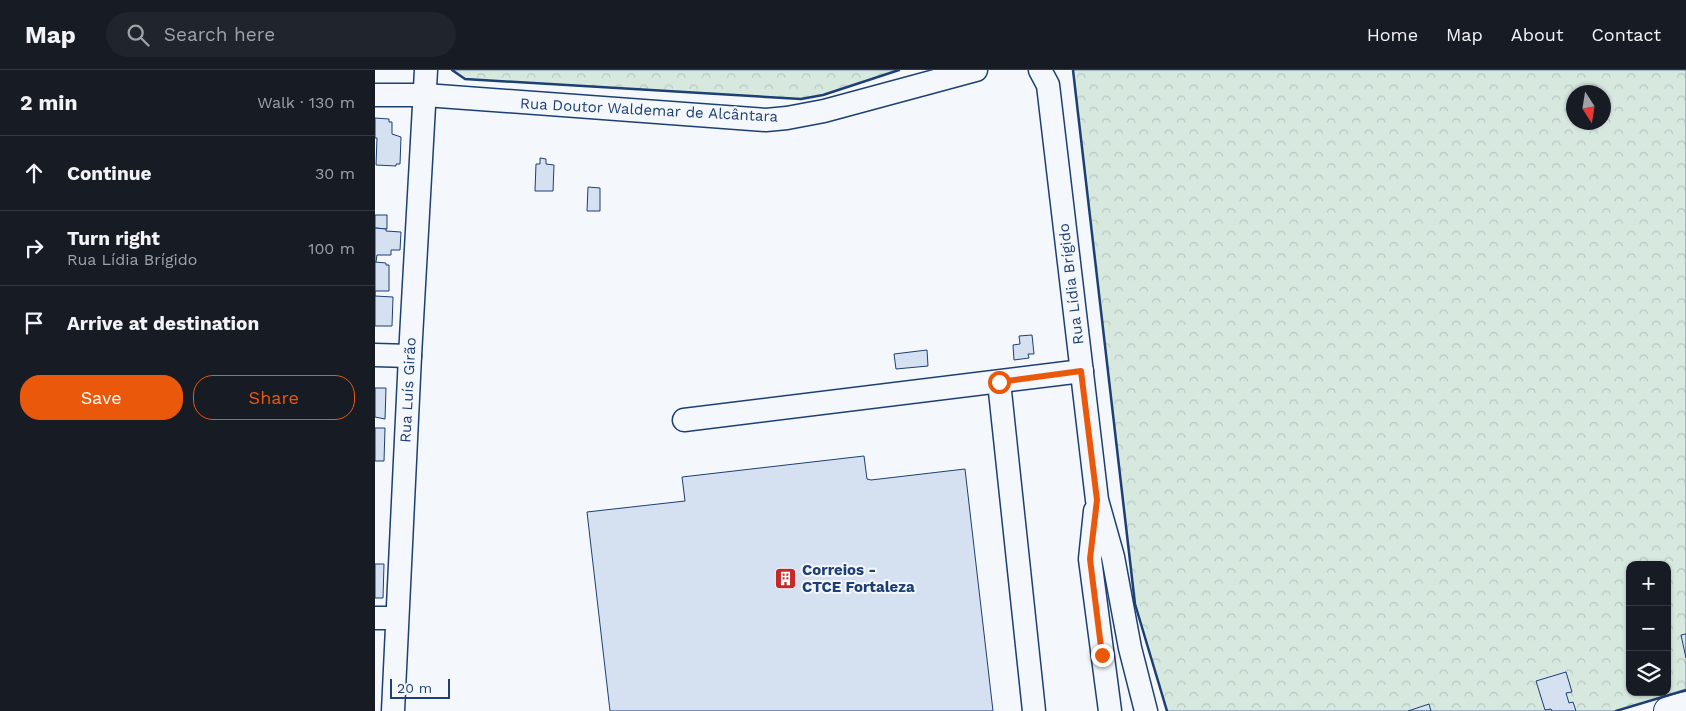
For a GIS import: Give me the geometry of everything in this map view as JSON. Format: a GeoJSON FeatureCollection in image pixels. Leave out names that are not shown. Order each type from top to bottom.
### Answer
{"type":"FeatureCollection","features":[{"type":"Feature","properties":{"kind":"main road"},"geometry":{"type":"LineString","coordinates":[[1668,711],[1686,706]]}},
{"type":"Feature","properties":{"kind":"street","name":"Rua Luís Girão"},"geometry":{"type":"LineString","coordinates":[[393,711],[386,618],[409,356],[426,70]]}},
{"type":"Feature","properties":{"kind":"street","name":"Rua Doutor Waldemar de Alcântara"},"geometry":{"type":"LineString","coordinates":[[375,94],[425,95],[766,120],[824,111],[976,70]]}},
{"type":"Feature","properties":{"kind":"street","name":"Rua Lídia Brígido"},"geometry":{"type":"LineString","coordinates":[[1040,70],[1048,85],[1097,500],[1113,557],[1146,711]]}},
{"type":"Feature","properties":{"kind":"street"},"geometry":{"type":"LineString","coordinates":[[375,355],[409,356]]}},
{"type":"Feature","properties":{"kind":"street"},"geometry":{"type":"LineString","coordinates":[[684,420],[1081,371]]}},
{"type":"Feature","properties":{"kind":"street"},"geometry":{"type":"LineString","coordinates":[[999,382],[1034,711]]}},
{"type":"Feature","properties":{"kind":"street","name":"Rua Lídia Brígido"},"geometry":{"type":"LineString","coordinates":[[1097,500],[1090,559],[1110,711]]}},
{"type":"Feature","properties":{"kind":"green space"},"geometry":{"type":"Polygon","coordinates":[[[452,70],[899,70],[823,95],[801,99],[465,79],[452,70]]]}},
{"type":"Feature","properties":{"kind":"green space"},"geometry":{"type":"Polygon","coordinates":[[[1073,70],[1686,70],[1686,690],[1671,694],[1671,561],[1626,561],[1626,696],[1666,696],[1616,711],[1167,711],[1135,604],[1073,70]]]}},
{"type":"Feature","properties":{"kind":"building"},"geometry":{"type":"Polygon","coordinates":[[[375,118],[389,119],[389,122],[392,122],[392,134],[401,137],[400,164],[396,164],[396,166],[376,165],[377,138],[375,138],[375,118]]]}},
{"type":"Feature","properties":{"kind":"building"},"geometry":{"type":"Polygon","coordinates":[[[540,158],[546,159],[546,164],[554,165],[553,191],[535,191],[536,164],[540,164],[540,158]]]}},
{"type":"Feature","properties":{"kind":"building"},"geometry":{"type":"Polygon","coordinates":[[[588,187],[600,188],[600,211],[587,211],[588,187]]]}},
{"type":"Feature","properties":{"kind":"building"},"geometry":{"type":"Polygon","coordinates":[[[375,215],[387,215],[387,229],[375,228],[375,215]]]}},
{"type":"Feature","properties":{"kind":"building"},"geometry":{"type":"Polygon","coordinates":[[[375,228],[401,232],[400,250],[391,250],[391,255],[377,255],[376,262],[375,262],[375,228]]]}},
{"type":"Feature","properties":{"kind":"building"},"geometry":{"type":"Polygon","coordinates":[[[375,262],[389,265],[389,291],[375,291],[375,262]]]}},
{"type":"Feature","properties":{"kind":"building"},"geometry":{"type":"Polygon","coordinates":[[[375,296],[393,297],[392,326],[375,326],[375,296]]]}},
{"type":"Feature","properties":{"kind":"building"},"geometry":{"type":"Polygon","coordinates":[[[1032,335],[1034,354],[1028,354],[1029,358],[1014,360],[1013,345],[1020,344],[1019,336],[1032,335]]]}},
{"type":"Feature","properties":{"kind":"building"},"geometry":{"type":"Polygon","coordinates":[[[927,350],[928,366],[896,369],[894,354],[927,350]]]}},
{"type":"Feature","properties":{"kind":"building"},"geometry":{"type":"Polygon","coordinates":[[[375,388],[386,388],[385,419],[375,417],[375,388]]]}},
{"type":"Feature","properties":{"kind":"building"},"geometry":{"type":"Polygon","coordinates":[[[375,428],[385,428],[384,461],[375,461],[375,428]]]}},
{"type":"Feature","properties":{"kind":"building","name":"Correios - CTCE Fortaleza"},"geometry":{"type":"Polygon","coordinates":[[[864,456],[867,479],[871,480],[965,469],[993,711],[610,711],[587,512],[685,501],[682,477],[864,456]]]}},
{"type":"Feature","properties":{"kind":"building"},"geometry":{"type":"Polygon","coordinates":[[[375,564],[384,564],[383,598],[375,598],[375,564]]]}},
{"type":"Feature","properties":{"kind":"building"},"geometry":{"type":"Polygon","coordinates":[[[1686,634],[1686,658],[1681,635],[1686,634]]]}},
{"type":"Feature","properties":{"kind":"building"},"geometry":{"type":"Polygon","coordinates":[[[1566,672],[1572,692],[1566,693],[1569,703],[1573,702],[1576,711],[1545,710],[1536,681],[1566,672]]]}},
{"type":"Feature","properties":{"kind":"building"},"geometry":{"type":"Polygon","coordinates":[[[1429,704],[1431,711],[1408,711],[1429,704]]]}},
{"type":"Feature","properties":{"kind":"wall"},"geometry":{"type":"LineString","coordinates":[[452,70],[465,79],[801,99],[823,95],[899,70]]}},
{"type":"Feature","properties":{"kind":"wall"},"geometry":{"type":"LineString","coordinates":[[1073,70],[1135,604],[1167,711]]}},
{"type":"Feature","properties":{"kind":"wall"},"geometry":{"type":"LineString","coordinates":[[1616,711],[1686,690]]}},
{"type":"Feature","properties":{"kind":"place","name":"Correios - CTCE Fortaleza"},"geometry":{"type":"Point","coordinates":[786,579]}},
{"type":"Feature","properties":{"kind":"route"},"geometry":{"type":"LineString","coordinates":[[999,382],[1081,371],[1097,500],[1090,559],[1102,655]]}}]}
